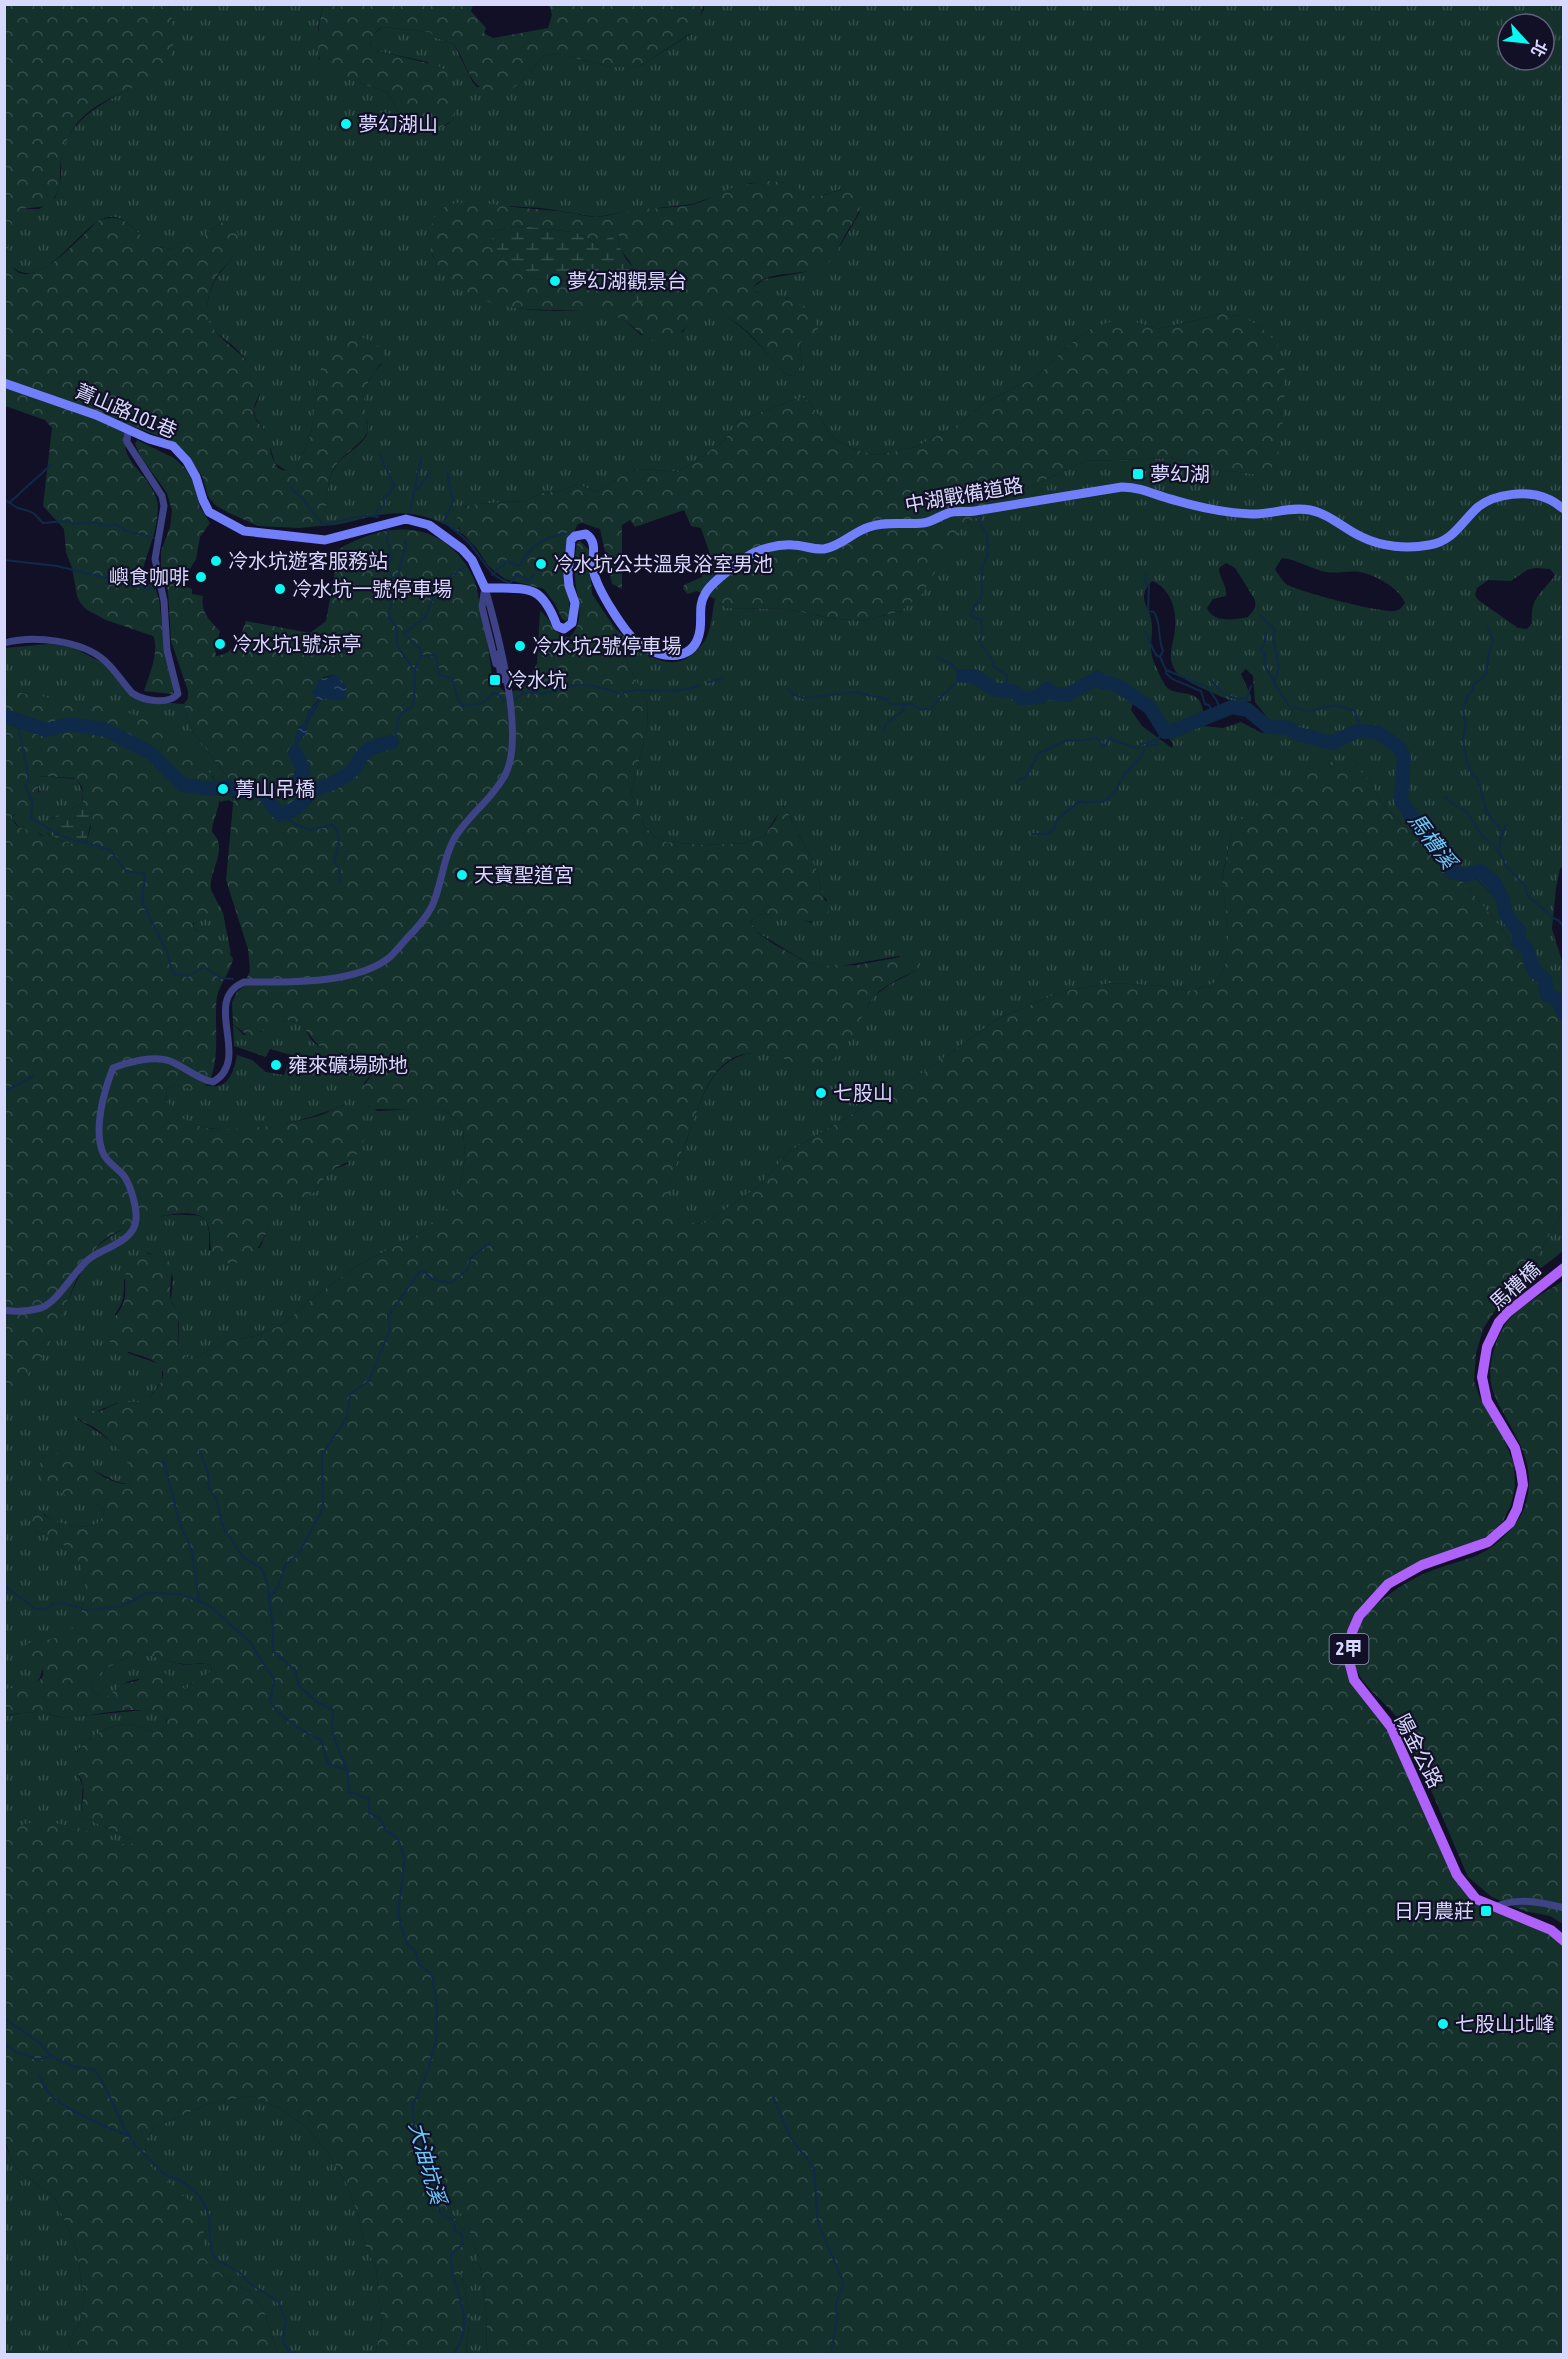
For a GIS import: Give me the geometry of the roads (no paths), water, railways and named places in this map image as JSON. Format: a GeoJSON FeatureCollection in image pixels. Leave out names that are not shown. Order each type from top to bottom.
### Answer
{"type":"FeatureCollection","features":[{"type":"Feature","properties":{"kind":"main road","name":"馬槽橋"},"geometry":{"type":"LineString","coordinates":[[1483,1367],[1487,1347],[1499,1322],[1512,1308],[1563,1268]]}},
{"type":"Feature","properties":{"kind":"main road","name":"陽金公路"},"geometry":{"type":"LineString","coordinates":[[1483,1367],[1482,1377],[1487,1401],[1519,1458],[1523,1485],[1517,1509],[1510,1522],[1488,1542],[1422,1565],[1388,1584],[1359,1616],[1352,1632],[1348,1657],[1354,1680],[1391,1728],[1457,1875],[1476,1899],[1551,1930],[1563,1941]]}},
{"type":"Feature","properties":{"kind":"street","name":"菁山路101巷"},"geometry":{"type":"LineString","coordinates":[[4,383],[96,415],[128,430],[173,446],[187,461],[196,477],[209,512],[244,531],[325,540],[406,519],[429,525],[462,549],[472,560],[485,588]]}},
{"type":"Feature","properties":{"kind":"street"},"geometry":{"type":"LineString","coordinates":[[4,643],[38,640],[75,645],[103,659],[138,697],[166,701],[174,699],[178,694],[167,650],[164,601],[155,559],[164,506],[162,496],[127,442],[128,430]]}},
{"type":"Feature","properties":{"kind":"street","name":"中湖戰備道路"},"geometry":{"type":"LineString","coordinates":[[485,588],[533,591],[544,598],[549,605],[557,626],[568,628],[572,623],[575,603],[568,575],[571,540],[575,536],[586,534],[594,544],[593,568],[596,582],[635,642],[654,652],[678,657],[692,646],[700,631],[700,610],[706,592],[748,555],[770,547],[792,545],[826,548],[877,524],[926,523],[951,512],[975,511],[1122,487],[1141,488],[1173,500],[1234,512],[1251,514],[1310,510],[1338,521],[1361,537],[1382,544],[1404,547],[1431,545],[1446,539],[1479,506],[1508,495],[1530,495],[1549,499],[1563,509]]}},
{"type":"Feature","properties":{"kind":"street"},"geometry":{"type":"LineString","coordinates":[[485,588],[482,607],[493,656],[499,679],[506,681]]}},
{"type":"Feature","properties":{"kind":"street"},"geometry":{"type":"LineString","coordinates":[[485,588],[498,656],[498,670]]}},
{"type":"Feature","properties":{"kind":"street"},"geometry":{"type":"LineString","coordinates":[[4,1310],[42,1308],[81,1266],[102,1250],[126,1238],[134,1227],[135,1209],[129,1186],[102,1151],[101,1106],[113,1068],[126,1063],[168,1060],[213,1082],[222,1077],[228,1061],[225,1001],[235,986],[244,982],[307,982],[348,975],[376,966],[389,957],[432,908],[454,839],[480,810],[506,775],[510,761],[512,724],[510,697],[485,588]]}},
{"type":"Feature","properties":{"kind":"street"},"geometry":{"type":"LineString","coordinates":[[493,656],[501,678],[506,681]]}},
{"type":"Feature","properties":{"kind":"street"},"geometry":{"type":"LineString","coordinates":[[1495,1907],[1506,1902],[1539,1901],[1563,1908]]}},
{"type":"Feature","properties":{"kind":"water"},"geometry":{"type":"Polygon","coordinates":[[[334,675],[341,678],[340,682],[344,683],[347,690],[345,700],[321,700],[295,752],[298,729],[305,723],[309,710],[319,700],[311,693],[318,680],[334,675]]]}},
{"type":"Feature","properties":{"kind":"waterway"},"geometry":{"type":"LineString","coordinates":[[376,516],[377,510],[384,506],[384,497],[390,493],[394,485],[380,455]]}},
{"type":"Feature","properties":{"kind":"waterway"},"geometry":{"type":"LineString","coordinates":[[410,512],[421,458]]}},
{"type":"Feature","properties":{"kind":"waterway"},"geometry":{"type":"LineString","coordinates":[[10,502],[52,464]]}},
{"type":"Feature","properties":{"kind":"waterway"},"geometry":{"type":"LineString","coordinates":[[447,472],[453,502],[444,521],[466,540],[491,571],[502,580],[510,583],[518,574],[529,581],[534,575]]}},
{"type":"Feature","properties":{"kind":"waterway"},"geometry":{"type":"LineString","coordinates":[[417,489],[430,473]]}},
{"type":"Feature","properties":{"kind":"waterway"},"geometry":{"type":"LineString","coordinates":[[290,487],[303,499],[323,525],[358,517],[378,517]]}},
{"type":"Feature","properties":{"kind":"waterway"},"geometry":{"type":"LineString","coordinates":[[4,500],[18,508],[32,512],[43,523],[66,521],[74,524],[95,522],[103,526],[116,524],[126,531],[155,538]]}},
{"type":"Feature","properties":{"kind":"waterway"},"geometry":{"type":"LineString","coordinates":[[981,514],[979,522],[987,534],[988,556],[982,569],[981,597],[970,615],[981,619],[982,635],[979,642],[994,662],[993,666],[1007,675],[1007,691]]}},
{"type":"Feature","properties":{"kind":"waterway"},"geometry":{"type":"LineString","coordinates":[[388,530],[387,540],[392,557],[387,568],[396,585]]}},
{"type":"Feature","properties":{"kind":"waterway"},"geometry":{"type":"LineString","coordinates":[[492,575],[507,561],[519,566],[528,553],[546,539],[568,534]]}},
{"type":"Feature","properties":{"kind":"waterway"},"geometry":{"type":"LineString","coordinates":[[405,541],[406,548],[389,618],[396,626],[397,646],[414,670]]}},
{"type":"Feature","properties":{"kind":"waterway"},"geometry":{"type":"LineString","coordinates":[[4,560],[57,566],[132,584],[143,589],[155,588]]}},
{"type":"Feature","properties":{"kind":"waterway"},"geometry":{"type":"LineString","coordinates":[[421,656],[421,649],[404,634],[426,616],[438,584],[466,566]]}},
{"type":"Feature","properties":{"kind":"waterway"},"geometry":{"type":"LineString","coordinates":[[1146,574],[1145,582],[1149,585],[1148,611],[1154,612],[1158,622],[1163,651],[1160,657],[1166,670],[1207,687],[1217,701],[1220,712]]}},
{"type":"Feature","properties":{"kind":"waterway"},"geometry":{"type":"LineString","coordinates":[[1260,615],[1275,630],[1273,637],[1279,668],[1274,683],[1290,707],[1307,711],[1335,705],[1354,710],[1362,731]]}},
{"type":"Feature","properties":{"kind":"waterway"},"geometry":{"type":"LineString","coordinates":[[1488,626],[1493,641],[1486,675],[1473,685],[1473,690],[1468,695],[1463,710],[1466,725],[1463,738],[1467,763],[1473,776],[1477,777],[1487,813],[1502,831],[1499,853],[1505,865],[1525,886],[1528,896],[1564,927]]}},
{"type":"Feature","properties":{"kind":"waterway"},"geometry":{"type":"LineString","coordinates":[[1145,632],[1156,655],[1160,657]]}},
{"type":"Feature","properties":{"kind":"waterway"},"geometry":{"type":"LineString","coordinates":[[1266,633],[1264,645],[1260,650],[1264,653],[1266,668],[1274,681]]}},
{"type":"Feature","properties":{"kind":"waterway"},"geometry":{"type":"LineString","coordinates":[[392,742],[400,715],[412,707],[416,668],[421,656],[436,655],[439,675],[452,678],[458,700],[463,706],[482,703],[494,693],[498,694],[503,701],[505,700]]}},
{"type":"Feature","properties":{"kind":"waterway"},"geometry":{"type":"LineString","coordinates":[[788,689],[792,694],[804,698],[855,692],[886,699],[890,704],[912,704],[920,709],[931,709],[963,676],[949,662],[938,659],[937,656]]}},
{"type":"Feature","properties":{"kind":"waterway"},"geometry":{"type":"LineString","coordinates":[[1166,670],[1166,673],[1173,679],[1201,691],[1205,704],[1209,705],[1214,715]]}},
{"type":"Feature","properties":{"kind":"waterway","name":"馬槽溪"},"geometry":{"type":"LineString","coordinates":[[963,676],[974,676],[996,690],[1012,691],[1022,698],[1041,697],[1048,689],[1051,693],[1067,695],[1097,678],[1103,683],[1111,683],[1120,687],[1150,708],[1165,732],[1173,731],[1232,707],[1248,710],[1268,727],[1289,728],[1295,733],[1331,743],[1358,731],[1377,732],[1400,748],[1404,758],[1401,800],[1426,837],[1449,860],[1451,872],[1466,875],[1480,871],[1494,882],[1503,900],[1506,915],[1519,931],[1519,942],[1527,949],[1534,970],[1545,980],[1547,995],[1557,999],[1564,1013]]}},
{"type":"Feature","properties":{"kind":"waterway"},"geometry":{"type":"LineString","coordinates":[[708,682],[723,678]]}},
{"type":"Feature","properties":{"kind":"waterway"},"geometry":{"type":"LineString","coordinates":[[1212,681],[1226,694],[1236,698],[1246,698],[1247,710]]}},
{"type":"Feature","properties":{"kind":"waterway"},"geometry":{"type":"LineString","coordinates":[[515,699],[525,692],[548,693],[580,685],[596,686],[621,694],[637,690],[679,690],[700,685]]}},
{"type":"Feature","properties":{"kind":"waterway"},"geometry":{"type":"LineString","coordinates":[[1247,697],[1251,686]]}},
{"type":"Feature","properties":{"kind":"waterway"},"geometry":{"type":"LineString","coordinates":[[883,732],[886,724],[903,711],[904,705]]}},
{"type":"Feature","properties":{"kind":"waterway"},"geometry":{"type":"LineString","coordinates":[[4,716],[46,730],[70,724],[106,730],[151,753],[183,785],[211,789],[227,787],[246,793],[261,791],[275,810],[282,815],[302,802],[309,791],[300,778],[303,768],[295,752]]}},
{"type":"Feature","properties":{"kind":"waterway"},"geometry":{"type":"LineString","coordinates":[[17,719],[29,780],[25,785],[32,801],[31,818],[61,836],[110,850],[126,871],[145,874],[142,902],[167,952],[173,974],[188,976],[204,967],[221,978],[233,979]]}},
{"type":"Feature","properties":{"kind":"waterway"},"geometry":{"type":"LineString","coordinates":[[1017,783],[1020,778],[1025,779],[1038,754],[1067,740],[1097,738],[1103,746],[1106,745],[1110,736],[1113,740],[1137,748],[1141,744],[1156,740],[1165,732]]}},
{"type":"Feature","properties":{"kind":"waterway"},"geometry":{"type":"LineString","coordinates":[[1032,834],[1045,834],[1054,830],[1060,817],[1080,801],[1103,802],[1115,792],[1125,773],[1140,758],[1147,745],[1157,745],[1156,740]]}},
{"type":"Feature","properties":{"kind":"waterway"},"geometry":{"type":"LineString","coordinates":[[309,791],[340,779],[355,768],[366,752],[392,742]]}},
{"type":"Feature","properties":{"kind":"waterway"},"geometry":{"type":"LineString","coordinates":[[1445,797],[1466,811],[1482,836],[1494,845],[1498,852]]}},
{"type":"Feature","properties":{"kind":"waterway"},"geometry":{"type":"LineString","coordinates":[[282,815],[310,830],[333,825],[339,838],[334,861],[340,870],[339,882]]}},
{"type":"Feature","properties":{"kind":"waterway"},"geometry":{"type":"LineString","coordinates":[[1503,834],[1506,825]]}},
{"type":"Feature","properties":{"kind":"waterway"},"geometry":{"type":"LineString","coordinates":[[1466,875],[1477,879],[1492,894],[1500,894]]}},
{"type":"Feature","properties":{"kind":"waterway"},"geometry":{"type":"LineString","coordinates":[[4,1092],[33,1076]]}},
{"type":"Feature","properties":{"kind":"waterway"},"geometry":{"type":"LineString","coordinates":[[268,1599],[278,1587],[286,1564],[298,1555],[323,1508],[322,1455],[347,1417],[350,1394],[369,1381],[390,1329],[388,1316],[420,1271],[424,1271],[432,1279],[451,1283],[467,1270],[471,1257],[489,1244]]}},
{"type":"Feature","properties":{"kind":"waterway","name":"大油坑溪"},"geometry":{"type":"LineString","coordinates":[[200,1451],[208,1473],[209,1488],[216,1498],[223,1527],[243,1557],[262,1569],[267,1583],[273,1626],[273,1651],[295,1670],[299,1686],[317,1702],[333,1710],[332,1731],[348,1774],[348,1791],[369,1799],[369,1813],[379,1817],[386,1830],[398,1839],[405,1859],[398,1913],[406,1943],[416,1952],[418,1963],[432,1975],[437,2007],[436,2040],[428,2070],[412,2108],[415,2133],[432,2165],[432,2185],[440,2212],[453,2220],[455,2230],[462,2235],[463,2244],[451,2255],[453,2275],[464,2316],[462,2337],[454,2354]]}},
{"type":"Feature","properties":{"kind":"waterway"},"geometry":{"type":"LineString","coordinates":[[163,1460],[180,1523],[192,1551],[199,1601],[210,1606],[250,1642],[274,1680],[270,1702],[281,1715],[321,1740],[328,1764],[348,1770]]}},
{"type":"Feature","properties":{"kind":"waterway"},"geometry":{"type":"LineString","coordinates":[[6,1587],[36,1609],[47,1609],[53,1604],[62,1603],[87,1610],[122,1606],[147,1593],[179,1594],[199,1601]]}},
{"type":"Feature","properties":{"kind":"waterway"},"geometry":{"type":"LineString","coordinates":[[4,2018],[40,2043],[51,2056]]}},
{"type":"Feature","properties":{"kind":"waterway","name":"大油坑溪"},"geometry":{"type":"LineString","coordinates":[[4,2044],[17,2053],[37,2060],[51,2056],[72,2066],[95,2070],[132,2141],[166,2175],[181,2181],[200,2197],[208,2214],[211,2250],[214,2258],[242,2274],[249,2283],[278,2301],[286,2320],[283,2341],[290,2354]]}},
{"type":"Feature","properties":{"kind":"waterway"},"geometry":{"type":"LineString","coordinates":[[39,2074],[47,2091],[54,2098],[74,2111],[130,2136]]}},
{"type":"Feature","properties":{"kind":"waterway"},"geometry":{"type":"LineString","coordinates":[[773,2096],[790,2137],[814,2168],[818,2224],[844,2283],[836,2303],[837,2319],[831,2354]]}},
{"type":"Feature","properties":{"kind":"place","name":"夢幻湖山"},"geometry":{"type":"Point","coordinates":[346,124]}},
{"type":"Feature","properties":{"kind":"place","name":"夢幻湖觀景台"},"geometry":{"type":"Point","coordinates":[555,281]}},
{"type":"Feature","properties":{"kind":"place","name":"夢幻湖"},"geometry":{"type":"Point","coordinates":[1138,474]}},
{"type":"Feature","properties":{"kind":"place","name":"冷水坑遊客服務站"},"geometry":{"type":"Point","coordinates":[216,561]}},
{"type":"Feature","properties":{"kind":"place","name":"冷水坑公共溫泉浴室男池"},"geometry":{"type":"Point","coordinates":[541,564]}},
{"type":"Feature","properties":{"kind":"place","name":"嶼食咖啡"},"geometry":{"type":"Point","coordinates":[201,577]}},
{"type":"Feature","properties":{"kind":"place","name":"冷水坑一號停車場"},"geometry":{"type":"Point","coordinates":[280,589]}},
{"type":"Feature","properties":{"kind":"place","name":"冷水坑1號涼亭"},"geometry":{"type":"Point","coordinates":[220,644]}},
{"type":"Feature","properties":{"kind":"place","name":"冷水坑2號停車場"},"geometry":{"type":"Point","coordinates":[520,646]}},
{"type":"Feature","properties":{"kind":"place","name":"冷水坑"},"geometry":{"type":"Point","coordinates":[495,680]}},
{"type":"Feature","properties":{"kind":"place","name":"菁山吊橋"},"geometry":{"type":"Point","coordinates":[223,789]}},
{"type":"Feature","properties":{"kind":"place","name":"天寶聖道宮"},"geometry":{"type":"Point","coordinates":[462,875]}},
{"type":"Feature","properties":{"kind":"place","name":"雍來礦場跡地"},"geometry":{"type":"Point","coordinates":[276,1065]}},
{"type":"Feature","properties":{"kind":"place","name":"七股山"},"geometry":{"type":"Point","coordinates":[821,1093]}},
{"type":"Feature","properties":{"kind":"place","name":"日月農莊"},"geometry":{"type":"Point","coordinates":[1486,1911]}},
{"type":"Feature","properties":{"kind":"place","name":"七股山北峰"},"geometry":{"type":"Point","coordinates":[1443,2024]}}]}
